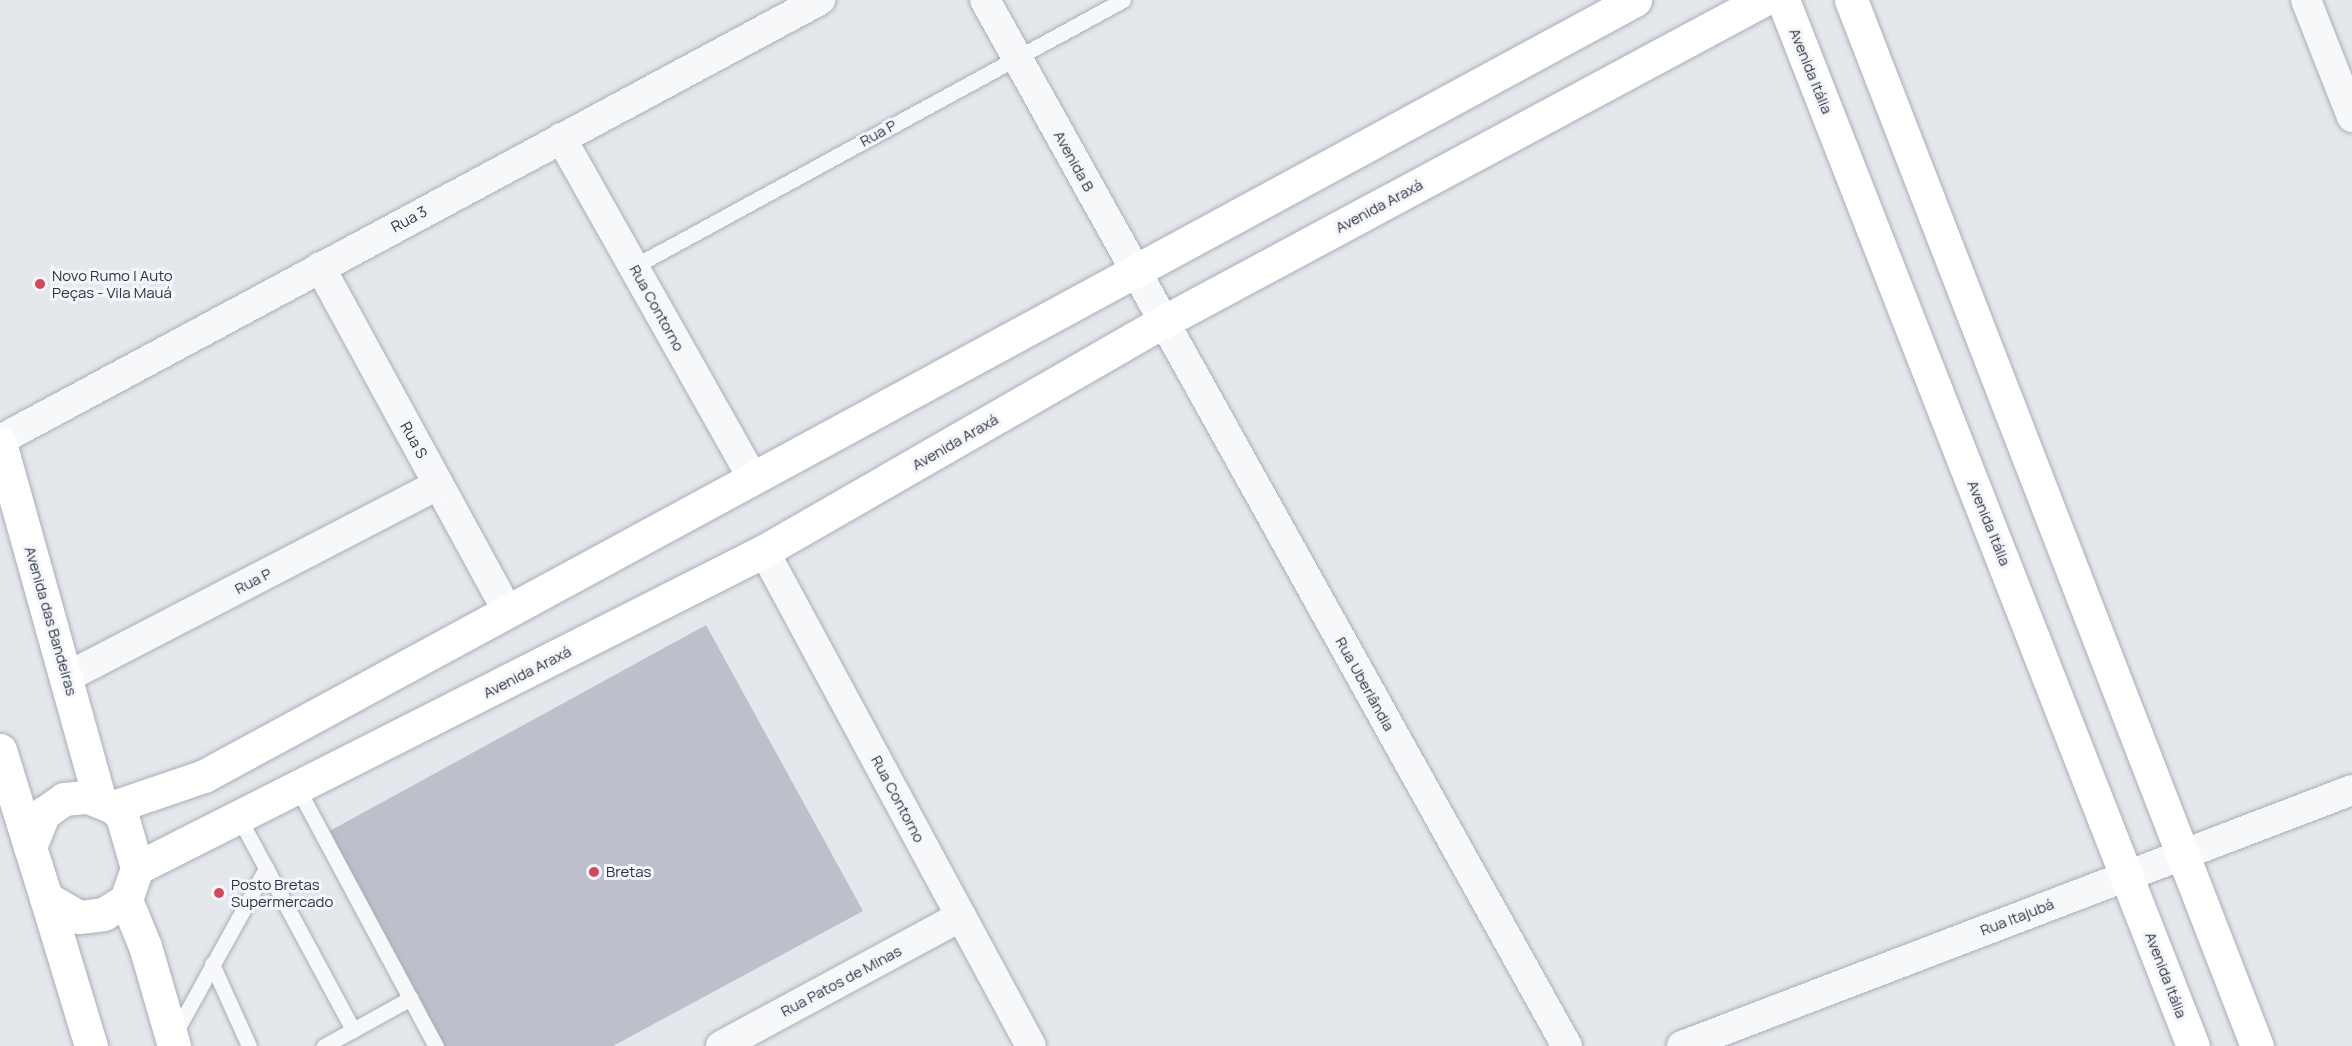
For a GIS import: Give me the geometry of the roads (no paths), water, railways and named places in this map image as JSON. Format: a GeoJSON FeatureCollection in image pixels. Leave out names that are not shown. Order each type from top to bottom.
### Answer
{"type":"FeatureCollection","features":[{"type":"Feature","properties":{"kind":"main road"},"geometry":{"type":"LineString","coordinates":[[30,847],[36,823],[53,805],[76,796],[106,803],[204,776],[753,479],[1134,269],[1635,0]]}},
{"type":"Feature","properties":{"kind":"main road","name":"Avenida Araxá"},"geometry":{"type":"LineString","coordinates":[[138,868],[298,789],[764,551],[1163,322],[1763,0]]}},
{"type":"Feature","properties":{"kind":"main road","name":"Avenida Itália"},"geometry":{"type":"LineString","coordinates":[[1783,0],[2128,874],[2193,1046]]}},
{"type":"Feature","properties":{"kind":"main road"},"geometry":{"type":"LineString","coordinates":[[1851,0],[2257,1046]]}},
{"type":"Feature","properties":{"kind":"main road","name":"Avenida das Bandeiras"},"geometry":{"type":"LineString","coordinates":[[0,442],[67,677],[106,803]]}},
{"type":"Feature","properties":{"kind":"main road"},"geometry":{"type":"LineString","coordinates":[[0,750],[7,795],[30,847],[91,1046]]}},
{"type":"Feature","properties":{"kind":"main road"},"geometry":{"type":"LineString","coordinates":[[106,803],[128,828],[138,868],[126,900],[173,1042]]}},
{"type":"Feature","properties":{"kind":"main road"},"geometry":{"type":"LineString","coordinates":[[46,898],[66,913],[92,917],[126,900]]}},
{"type":"Feature","properties":{"kind":"street","name":"Rua 3"},"geometry":{"type":"LineString","coordinates":[[0,442],[320,267],[820,0]]}},
{"type":"Feature","properties":{"kind":"street","name":"Avenida B"},"geometry":{"type":"LineString","coordinates":[[985,0],[1163,322]]}},
{"type":"Feature","properties":{"kind":"street"},"geometry":{"type":"LineString","coordinates":[[2306,0],[2352,117]]}},
{"type":"Feature","properties":{"kind":"street","name":"Rua Contorno"},"geometry":{"type":"LineString","coordinates":[[561,138],[753,479]]}},
{"type":"Feature","properties":{"kind":"street","name":"Rua S"},"geometry":{"type":"LineString","coordinates":[[320,267],[508,612]]}},
{"type":"Feature","properties":{"kind":"street","name":"Rua Uberlândia"},"geometry":{"type":"LineString","coordinates":[[1163,322],[1567,1046]]}},
{"type":"Feature","properties":{"kind":"street","name":"Rua P"},"geometry":{"type":"LineString","coordinates":[[67,677],[438,485]]}},
{"type":"Feature","properties":{"kind":"street","name":"Rua Contorno"},"geometry":{"type":"LineString","coordinates":[[764,551],[1031,1046]]}},
{"type":"Feature","properties":{"kind":"street","name":"Rua Itajubá"},"geometry":{"type":"LineString","coordinates":[[1682,1046],[2352,790]]}},
{"type":"Feature","properties":{"kind":"street","name":"Rua Patos de Minas"},"geometry":{"type":"LineString","coordinates":[[721,1046],[961,916]]}},
{"type":"Feature","properties":{"kind":"lane","name":"Rua P"},"geometry":{"type":"LineString","coordinates":[[633,267],[1123,0]]}},
{"type":"Feature","properties":{"kind":"lane"},"geometry":{"type":"LineString","coordinates":[[298,789],[436,1046]]}},
{"type":"Feature","properties":{"kind":"lane"},"geometry":{"type":"LineString","coordinates":[[238,818],[353,1030]]}},
{"type":"Feature","properties":{"kind":"lane"},"geometry":{"type":"LineString","coordinates":[[173,1042],[212,964],[266,868]]}},
{"type":"Feature","properties":{"kind":"lane"},"geometry":{"type":"LineString","coordinates":[[212,964],[249,1046]]}},
{"type":"Feature","properties":{"kind":"lane"},"geometry":{"type":"LineString","coordinates":[[330,1043],[411,998]]}},
{"type":"Feature","properties":{"kind":"place","name":"Novo Rumo | Auto Peças - Vila Mauá"},"geometry":{"type":"Point","coordinates":[40,284]}},
{"type":"Feature","properties":{"kind":"place","name":"Bretas"},"geometry":{"type":"Point","coordinates":[594,872]}},
{"type":"Feature","properties":{"kind":"place","name":"Posto Bretas Supermercado"},"geometry":{"type":"Point","coordinates":[219,893]}}]}
